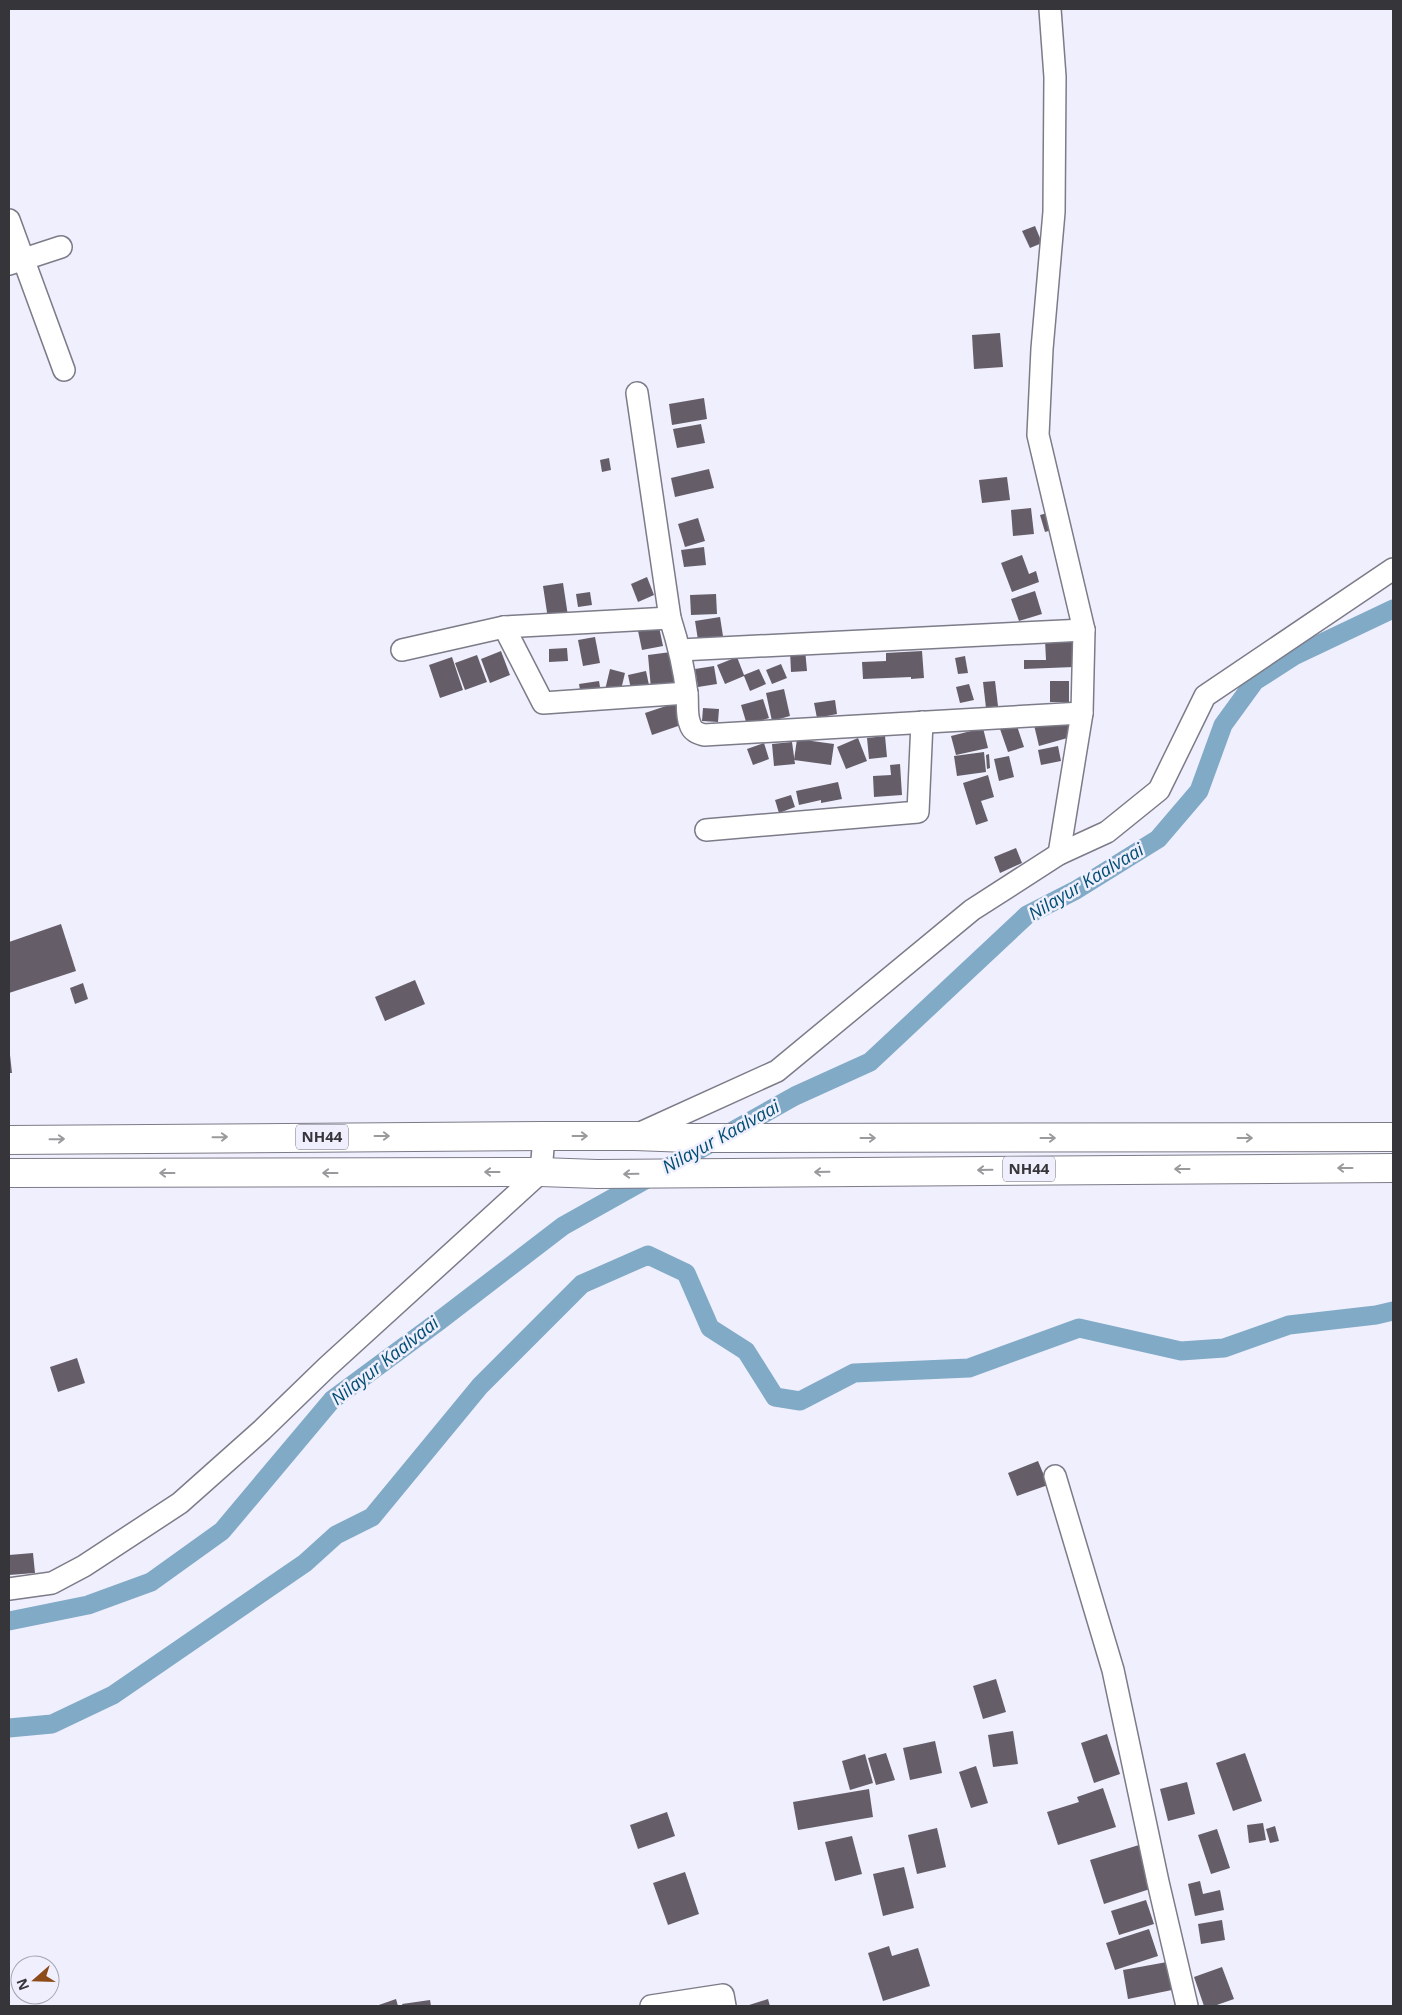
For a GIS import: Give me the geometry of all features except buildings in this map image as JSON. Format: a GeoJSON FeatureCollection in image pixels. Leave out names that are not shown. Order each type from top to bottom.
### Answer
{"type":"FeatureCollection","features":[{"type":"Feature","properties":{"kind":"highway","name":"NH44"},"geometry":{"type":"LineString","coordinates":[[9,1140],[544,1136],[688,1138],[1393,1137]]}},
{"type":"Feature","properties":{"kind":"highway","name":"NH44"},"geometry":{"type":"LineString","coordinates":[[9,1173],[541,1172],[596,1174],[1393,1168]]}},
{"type":"Feature","properties":{"kind":"street"},"geometry":{"type":"LineString","coordinates":[[1050,9],[1055,77],[1054,212],[1042,349],[1038,435],[1084,630],[1082,713],[1059,854]]}},
{"type":"Feature","properties":{"kind":"street"},"geometry":{"type":"LineString","coordinates":[[9,220],[16,262],[64,370]]}},
{"type":"Feature","properties":{"kind":"street"},"geometry":{"type":"LineString","coordinates":[[16,262],[61,246]]}},
{"type":"Feature","properties":{"kind":"street"},"geometry":{"type":"LineString","coordinates":[[637,393],[670,618],[680,650],[690,727],[696,733],[704,735],[1082,713]]}},
{"type":"Feature","properties":{"kind":"street"},"geometry":{"type":"LineString","coordinates":[[635,1136],[777,1071],[972,910],[1059,854],[1107,832],[1159,790],[1205,696],[1393,569]]}},
{"type":"Feature","properties":{"kind":"street"},"geometry":{"type":"LineString","coordinates":[[402,650],[504,627],[670,618]]}},
{"type":"Feature","properties":{"kind":"street"},"geometry":{"type":"LineString","coordinates":[[504,627],[543,703],[687,693]]}},
{"type":"Feature","properties":{"kind":"street"},"geometry":{"type":"LineString","coordinates":[[680,650],[1084,630]]}},
{"type":"Feature","properties":{"kind":"street"},"geometry":{"type":"LineString","coordinates":[[706,830],[918,812],[922,722]]}},
{"type":"Feature","properties":{"kind":"street"},"geometry":{"type":"LineString","coordinates":[[9,1589],[52,1584],[84,1566],[180,1503],[262,1430],[327,1367],[541,1172],[544,1136]]}},
{"type":"Feature","properties":{"kind":"street"},"geometry":{"type":"LineString","coordinates":[[1055,1476],[1113,1670],[1158,1882],[1187,2006]]}},
{"type":"Feature","properties":{"kind":"street"},"geometry":{"type":"LineString","coordinates":[[651,2006],[723,1995],[725,2006]]}},
{"type":"Feature","properties":{"kind":"waterway","name":"Nilayur Kaalvaai"},"geometry":{"type":"LineString","coordinates":[[9,1621],[88,1605],[151,1582],[222,1531],[332,1400],[563,1226],[795,1096],[870,1062],[1027,915],[1076,890],[1158,839],[1199,791],[1223,725],[1255,681],[1294,656],[1393,609]]}},
{"type":"Feature","properties":{"kind":"waterway"},"geometry":{"type":"LineString","coordinates":[[9,1728],[52,1724],[113,1695],[305,1563],[336,1535],[372,1517],[480,1386],[582,1284],[648,1255],[686,1273],[710,1328],[746,1351],[775,1397],[800,1401],[854,1373],[969,1368],[1079,1328],[1181,1351],[1224,1348],[1289,1325],[1376,1315],[1393,1311]]}}]}
